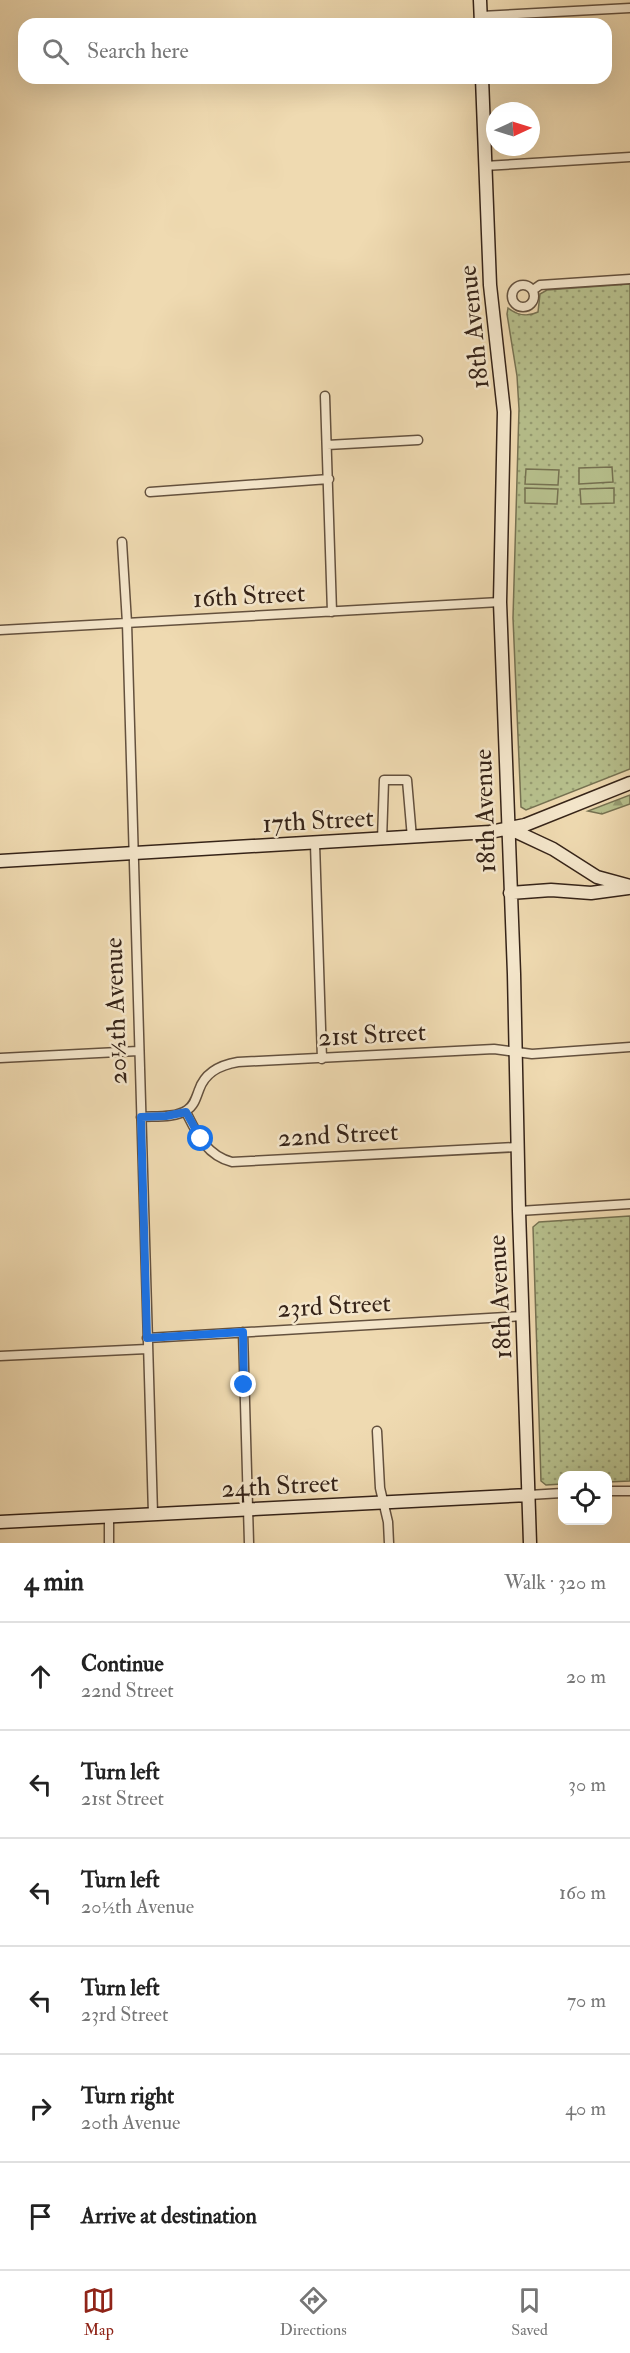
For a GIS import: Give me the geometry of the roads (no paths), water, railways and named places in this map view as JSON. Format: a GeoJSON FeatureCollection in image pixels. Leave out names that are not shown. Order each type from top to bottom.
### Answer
{"type":"FeatureCollection","features":[{"type":"Feature","properties":{"kind":"street"},"geometry":{"type":"LineString","coordinates":[[480,0],[481,18]]}},
{"type":"Feature","properties":{"kind":"street"},"geometry":{"type":"LineString","coordinates":[[506,18],[630,8]]}},
{"type":"Feature","properties":{"kind":"street","name":"18th Avenue"},"geometry":{"type":"LineString","coordinates":[[482,84],[490,285],[504,412],[500,602],[530,1543]]}},
{"type":"Feature","properties":{"kind":"street"},"geometry":{"type":"LineString","coordinates":[[484,166],[630,157]]}},
{"type":"Feature","properties":{"kind":"street"},"geometry":{"type":"LineString","coordinates":[[533,290],[540,285],[630,279]]}},
{"type":"Feature","properties":{"kind":"street"},"geometry":{"type":"LineString","coordinates":[[325,396],[332,612]]}},
{"type":"Feature","properties":{"kind":"street"},"geometry":{"type":"LineString","coordinates":[[327,444],[418,440]]}},
{"type":"Feature","properties":{"kind":"street"},"geometry":{"type":"LineString","coordinates":[[150,492],[329,479]]}},
{"type":"Feature","properties":{"kind":"street","name":"20½th Avenue"},"geometry":{"type":"LineString","coordinates":[[122,542],[127,623],[153,1514]]}},
{"type":"Feature","properties":{"kind":"street","name":"16th Street"},"geometry":{"type":"LineString","coordinates":[[0,630],[500,602]]}},
{"type":"Feature","properties":{"kind":"street"},"geometry":{"type":"LineString","coordinates":[[382,840],[384,780],[407,780],[412,838]]}},
{"type":"Feature","properties":{"kind":"street","name":"17th Street"},"geometry":{"type":"LineString","coordinates":[[0,861],[490,832],[525,825],[630,783]]}},
{"type":"Feature","properties":{"kind":"street"},"geometry":{"type":"LineString","coordinates":[[508,828],[552,849],[597,878],[630,887]]}},
{"type":"Feature","properties":{"kind":"street"},"geometry":{"type":"LineString","coordinates":[[315,844],[322,1059]]}},
{"type":"Feature","properties":{"kind":"street"},"geometry":{"type":"LineString","coordinates":[[510,893],[551,890],[591,893],[630,887]]}},
{"type":"Feature","properties":{"kind":"street","name":"21st Street"},"geometry":{"type":"LineString","coordinates":[[186,1112],[195,1102],[206,1076],[219,1067],[238,1062],[494,1049],[532,1054],[630,1047]]}},
{"type":"Feature","properties":{"kind":"street"},"geometry":{"type":"LineString","coordinates":[[0,1058],[138,1052]]}},
{"type":"Feature","properties":{"kind":"street"},"geometry":{"type":"LineString","coordinates":[[141,1117],[186,1112]]}},
{"type":"Feature","properties":{"kind":"street","name":"22nd Street"},"geometry":{"type":"LineString","coordinates":[[186,1112],[209,1151],[232,1162],[517,1147]]}},
{"type":"Feature","properties":{"kind":"street"},"geometry":{"type":"LineString","coordinates":[[519,1211],[630,1204]]}},
{"type":"Feature","properties":{"kind":"street","name":"23rd Street"},"geometry":{"type":"LineString","coordinates":[[147,1338],[523,1316]]}},
{"type":"Feature","properties":{"kind":"street"},"geometry":{"type":"LineString","coordinates":[[243,1332],[249,1543]]}},
{"type":"Feature","properties":{"kind":"street"},"geometry":{"type":"LineString","coordinates":[[0,1356],[147,1348]]}},
{"type":"Feature","properties":{"kind":"street"},"geometry":{"type":"LineString","coordinates":[[377,1431],[380,1488],[388,1522],[389,1543]]}},
{"type":"Feature","properties":{"kind":"street"},"geometry":{"type":"LineString","coordinates":[[612,1491],[630,1491]]}},
{"type":"Feature","properties":{"kind":"street","name":"24th Street"},"geometry":{"type":"LineString","coordinates":[[0,1522],[558,1493]]}},
{"type":"Feature","properties":{"kind":"street"},"geometry":{"type":"LineString","coordinates":[[108,1516],[109,1543]]}}]}
